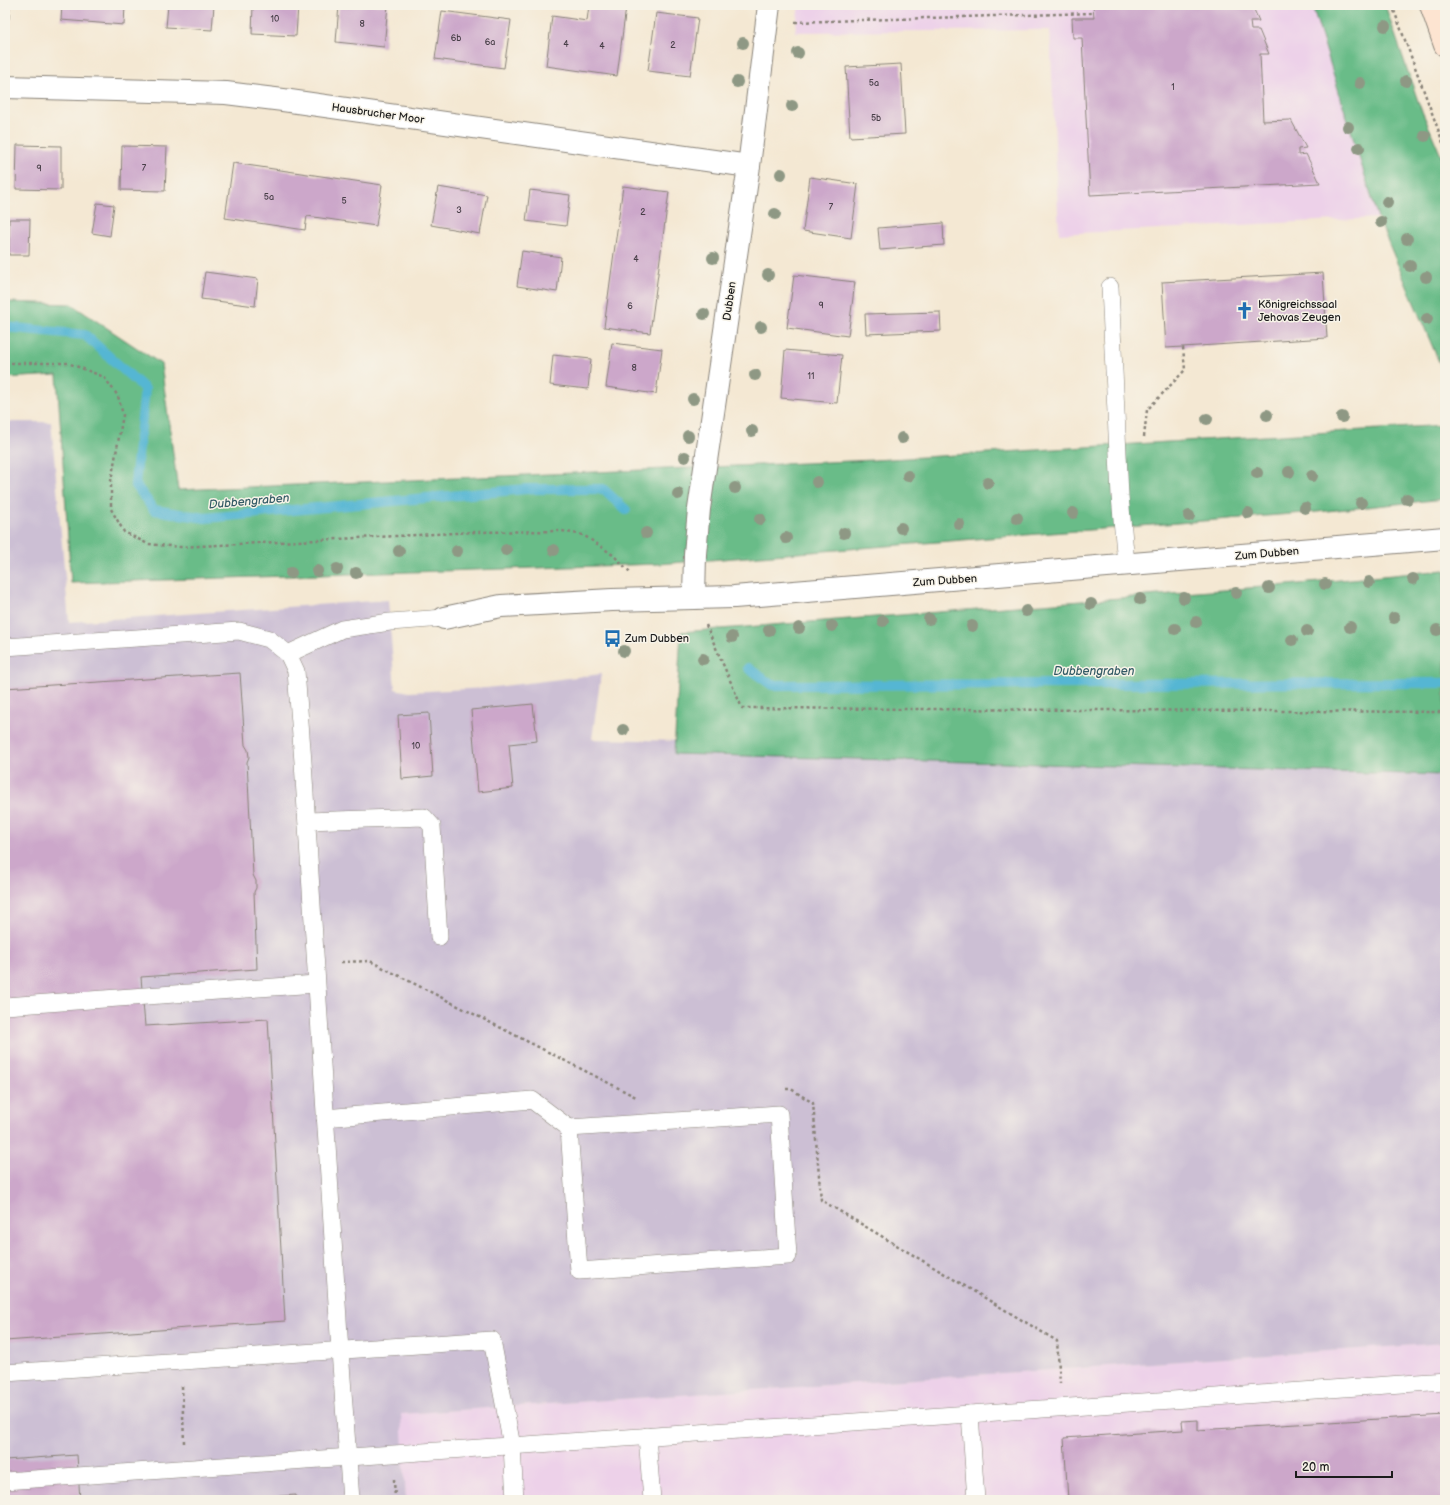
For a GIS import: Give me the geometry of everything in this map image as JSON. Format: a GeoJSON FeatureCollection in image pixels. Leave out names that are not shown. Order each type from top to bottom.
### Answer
{"type":"FeatureCollection","features":[{"type":"Feature","properties":{"kind":"main road"},"geometry":{"type":"LineString","coordinates":[[1431,5],[1445,46]]}},
{"type":"Feature","properties":{"kind":"street","name":"Dubben"},"geometry":{"type":"LineString","coordinates":[[694,598],[695,547],[699,509],[749,166],[768,10]]}},
{"type":"Feature","properties":{"kind":"street","name":"Hausbrucher Moor"},"geometry":{"type":"LineString","coordinates":[[5,87],[129,90],[240,95],[749,166]]}},
{"type":"Feature","properties":{"kind":"street","name":"Zum Dubben"},"geometry":{"type":"LineString","coordinates":[[444,618],[501,606],[767,594],[1445,538]]}},
{"type":"Feature","properties":{"kind":"lane"},"geometry":{"type":"LineString","coordinates":[[1110,287],[1120,496],[1126,564]]}},
{"type":"Feature","properties":{"kind":"lane"},"geometry":{"type":"LineString","coordinates":[[288,654],[342,629],[444,618]]}},
{"type":"Feature","properties":{"kind":"lane"},"geometry":{"type":"LineString","coordinates":[[5,647],[239,631],[269,640],[288,654],[296,671],[351,1500]]}},
{"type":"Feature","properties":{"kind":"lane"},"geometry":{"type":"LineString","coordinates":[[306,821],[424,817],[432,826],[439,937]]}},
{"type":"Feature","properties":{"kind":"lane"},"geometry":{"type":"LineString","coordinates":[[5,1006],[316,984]]}},
{"type":"Feature","properties":{"kind":"lane"},"geometry":{"type":"LineString","coordinates":[[325,1118],[532,1100],[569,1128],[779,1114],[788,1256],[579,1271],[569,1128]]}},
{"type":"Feature","properties":{"kind":"lane"},"geometry":{"type":"LineString","coordinates":[[5,1373],[492,1340],[512,1446],[515,1500]]}},
{"type":"Feature","properties":{"kind":"lane"},"geometry":{"type":"LineString","coordinates":[[5,1481],[1445,1381]]}},
{"type":"Feature","properties":{"kind":"lane"},"geometry":{"type":"LineString","coordinates":[[970,1414],[976,1500]]}},
{"type":"Feature","properties":{"kind":"lane"},"geometry":{"type":"LineString","coordinates":[[647,1436],[652,1500]]}},
{"type":"Feature","properties":{"kind":"path"},"geometry":{"type":"LineString","coordinates":[[1392,5],[1445,148]]}},
{"type":"Feature","properties":{"kind":"path"},"geometry":{"type":"LineString","coordinates":[[768,10],[796,23],[1093,13]]}},
{"type":"Feature","properties":{"kind":"path"},"geometry":{"type":"LineString","coordinates":[[1147,410],[1185,370],[1183,347]]}},
{"type":"Feature","properties":{"kind":"path"},"geometry":{"type":"LineString","coordinates":[[5,363],[68,363],[104,377],[118,396],[123,415],[111,481],[111,509],[124,532],[148,544],[180,547],[467,532],[562,531],[583,535],[613,555],[654,599]]}},
{"type":"Feature","properties":{"kind":"path"},"geometry":{"type":"LineString","coordinates":[[694,598],[742,708],[1445,712]]}},
{"type":"Feature","properties":{"kind":"path"},"geometry":{"type":"LineString","coordinates":[[188,1468],[184,1446],[181,1389],[190,1361]]}},
{"type":"Feature","properties":{"kind":"shaded area"},"geometry":{"type":"Polygon","coordinates":[[[799,5],[1312,5],[1378,218],[1059,234],[1050,30],[795,32],[799,5]]]}},
{"type":"Feature","properties":{"kind":"shaded area"},"geometry":{"type":"Polygon","coordinates":[[[5,422],[51,422],[69,622],[388,600],[395,689],[409,692],[487,688],[601,674],[592,739],[1445,758],[1445,1343],[401,1414],[406,1500],[5,1500],[5,422]]]}},
{"type":"Feature","properties":{"kind":"shaded area"},"geometry":{"type":"Polygon","coordinates":[[[1445,1343],[1445,1500],[406,1500],[400,1414],[1445,1343]]]}},
{"type":"Feature","properties":{"kind":"green space"},"geometry":{"type":"Polygon","coordinates":[[[1312,5],[1385,5],[1419,104],[1445,165],[1445,376],[1378,218],[1312,5]]]}},
{"type":"Feature","properties":{"kind":"green space"},"geometry":{"type":"Polygon","coordinates":[[[5,302],[71,304],[161,364],[178,490],[874,460],[1445,425],[1445,499],[1317,512],[659,564],[71,583],[57,375],[5,378],[5,302]]]}},
{"type":"Feature","properties":{"kind":"green space"},"geometry":{"type":"Polygon","coordinates":[[[1445,570],[1445,775],[674,754],[681,632],[1288,585],[1445,570]]]}},
{"type":"Feature","properties":{"kind":"building"},"geometry":{"type":"Polygon","coordinates":[[[5,5],[10,5],[9,19],[5,18],[5,5]]]}},
{"type":"Feature","properties":{"kind":"building"},"geometry":{"type":"Polygon","coordinates":[[[62,5],[125,5],[124,25],[61,20],[62,5]]]}},
{"type":"Feature","properties":{"kind":"building"},"geometry":{"type":"Polygon","coordinates":[[[168,5],[214,5],[212,30],[166,27],[168,5]]]}},
{"type":"Feature","properties":{"kind":"building"},"geometry":{"type":"Polygon","coordinates":[[[253,5],[298,5],[296,36],[252,34],[253,5]]]}},
{"type":"Feature","properties":{"kind":"building"},"geometry":{"type":"Polygon","coordinates":[[[339,5],[388,5],[384,47],[336,42],[339,5]]]}},
{"type":"Feature","properties":{"kind":"building"},"geometry":{"type":"Polygon","coordinates":[[[589,5],[626,7],[617,76],[546,66],[552,16],[587,21],[589,5]]]}},
{"type":"Feature","properties":{"kind":"building"},"geometry":{"type":"Polygon","coordinates":[[[1093,5],[1252,5],[1259,21],[1250,21],[1251,30],[1259,30],[1269,54],[1260,54],[1263,121],[1291,120],[1306,148],[1298,149],[1298,155],[1306,154],[1320,183],[1090,195],[1082,38],[1073,38],[1072,18],[1094,18],[1093,5]]]}},
{"type":"Feature","properties":{"kind":"building"},"geometry":{"type":"Polygon","coordinates":[[[442,11],[511,20],[504,68],[435,59],[442,11]]]}},
{"type":"Feature","properties":{"kind":"building"},"geometry":{"type":"Polygon","coordinates":[[[656,13],[698,18],[690,76],[648,71],[656,13]]]}},
{"type":"Feature","properties":{"kind":"building"},"geometry":{"type":"Polygon","coordinates":[[[901,64],[905,134],[850,137],[846,67],[901,64]]]}},
{"type":"Feature","properties":{"kind":"building"},"geometry":{"type":"Polygon","coordinates":[[[17,145],[61,146],[61,190],[16,189],[17,145]]]}},
{"type":"Feature","properties":{"kind":"building"},"geometry":{"type":"Polygon","coordinates":[[[122,146],[167,147],[165,191],[121,190],[122,146]]]}},
{"type":"Feature","properties":{"kind":"building"},"geometry":{"type":"Polygon","coordinates":[[[233,163],[382,185],[376,226],[307,216],[305,230],[225,218],[233,163]]]}},
{"type":"Feature","properties":{"kind":"building"},"geometry":{"type":"Polygon","coordinates":[[[810,177],[858,184],[851,238],[803,231],[810,177]]]}},
{"type":"Feature","properties":{"kind":"building"},"geometry":{"type":"Polygon","coordinates":[[[623,186],[669,192],[650,333],[604,327],[623,186]]]}},
{"type":"Feature","properties":{"kind":"building"},"geometry":{"type":"Polygon","coordinates":[[[438,187],[487,195],[480,234],[431,225],[438,187]]]}},
{"type":"Feature","properties":{"kind":"building"},"geometry":{"type":"Polygon","coordinates":[[[530,190],[570,195],[566,226],[526,221],[530,190]]]}},
{"type":"Feature","properties":{"kind":"building"},"geometry":{"type":"Polygon","coordinates":[[[97,203],[114,205],[110,236],[92,233],[97,203]]]}},
{"type":"Feature","properties":{"kind":"building"},"geometry":{"type":"Polygon","coordinates":[[[9,219],[30,219],[29,255],[9,255],[9,219]]]}},
{"type":"Feature","properties":{"kind":"building"},"geometry":{"type":"Polygon","coordinates":[[[943,223],[944,245],[880,250],[878,228],[943,223]]]}},
{"type":"Feature","properties":{"kind":"building"},"geometry":{"type":"Polygon","coordinates":[[[522,251],[561,257],[557,292],[517,286],[522,251]]]}},
{"type":"Feature","properties":{"kind":"building"},"geometry":{"type":"Polygon","coordinates":[[[205,272],[258,279],[255,306],[201,299],[205,272]]]}},
{"type":"Feature","properties":{"kind":"building","name":"Königreichssaal Jehovas Zeugen"},"geometry":{"type":"Polygon","coordinates":[[[1323,273],[1327,338],[1166,348],[1162,282],[1323,273]]]}},
{"type":"Feature","properties":{"kind":"building"},"geometry":{"type":"Polygon","coordinates":[[[794,275],[855,282],[848,336],[787,328],[794,275]]]}},
{"type":"Feature","properties":{"kind":"building"},"geometry":{"type":"Polygon","coordinates":[[[940,312],[941,331],[866,334],[865,314],[940,312]]]}},
{"type":"Feature","properties":{"kind":"building"},"geometry":{"type":"Polygon","coordinates":[[[612,343],[662,349],[656,394],[606,387],[612,343]]]}},
{"type":"Feature","properties":{"kind":"building"},"geometry":{"type":"Polygon","coordinates":[[[785,350],[842,355],[837,403],[781,398],[785,350]]]}},
{"type":"Feature","properties":{"kind":"building"},"geometry":{"type":"Polygon","coordinates":[[[553,355],[591,359],[588,389],[550,385],[553,355]]]}},
{"type":"Feature","properties":{"kind":"building"},"geometry":{"type":"Polygon","coordinates":[[[240,673],[245,745],[248,750],[249,757],[247,762],[253,875],[256,881],[256,888],[254,892],[257,969],[141,977],[145,1026],[268,1019],[285,1321],[5,1341],[5,688],[240,673]]]}},
{"type":"Feature","properties":{"kind":"building"},"geometry":{"type":"Polygon","coordinates":[[[533,704],[537,741],[509,744],[513,788],[478,792],[471,710],[533,704]]]}},
{"type":"Feature","properties":{"kind":"building"},"geometry":{"type":"Polygon","coordinates":[[[429,713],[433,776],[402,779],[398,715],[429,713]]]}},
{"type":"Feature","properties":{"kind":"building"},"geometry":{"type":"Polygon","coordinates":[[[1445,1415],[1445,1500],[1068,1500],[1064,1438],[1183,1430],[1182,1421],[1198,1420],[1198,1430],[1445,1415]]]}},
{"type":"Feature","properties":{"kind":"building"},"geometry":{"type":"Polygon","coordinates":[[[77,1455],[80,1500],[5,1500],[5,1460],[77,1455]]]}},
{"type":"Feature","properties":{"kind":"building"},"geometry":{"type":"Polygon","coordinates":[[[296,1495],[296,1500],[239,1500],[239,1499],[296,1495]]]}},
{"type":"Feature","properties":{"kind":"waterway","name":"Dubbengraben"},"geometry":{"type":"LineString","coordinates":[[5,327],[85,335],[145,389],[135,484],[154,510],[205,518],[526,489],[603,489],[626,510]]}},
{"type":"Feature","properties":{"kind":"waterway","name":"Dubbengraben"},"geometry":{"type":"LineString","coordinates":[[748,668],[772,685],[1445,683]]}},
{"type":"Feature","properties":{"kind":"place","name":"Königreichssaal Jehovas Zeugen"},"geometry":{"type":"Point","coordinates":[1245,310]}},
{"type":"Feature","properties":{"kind":"place","name":"Zum Dubben"},"geometry":{"type":"Point","coordinates":[612,638]}}]}
